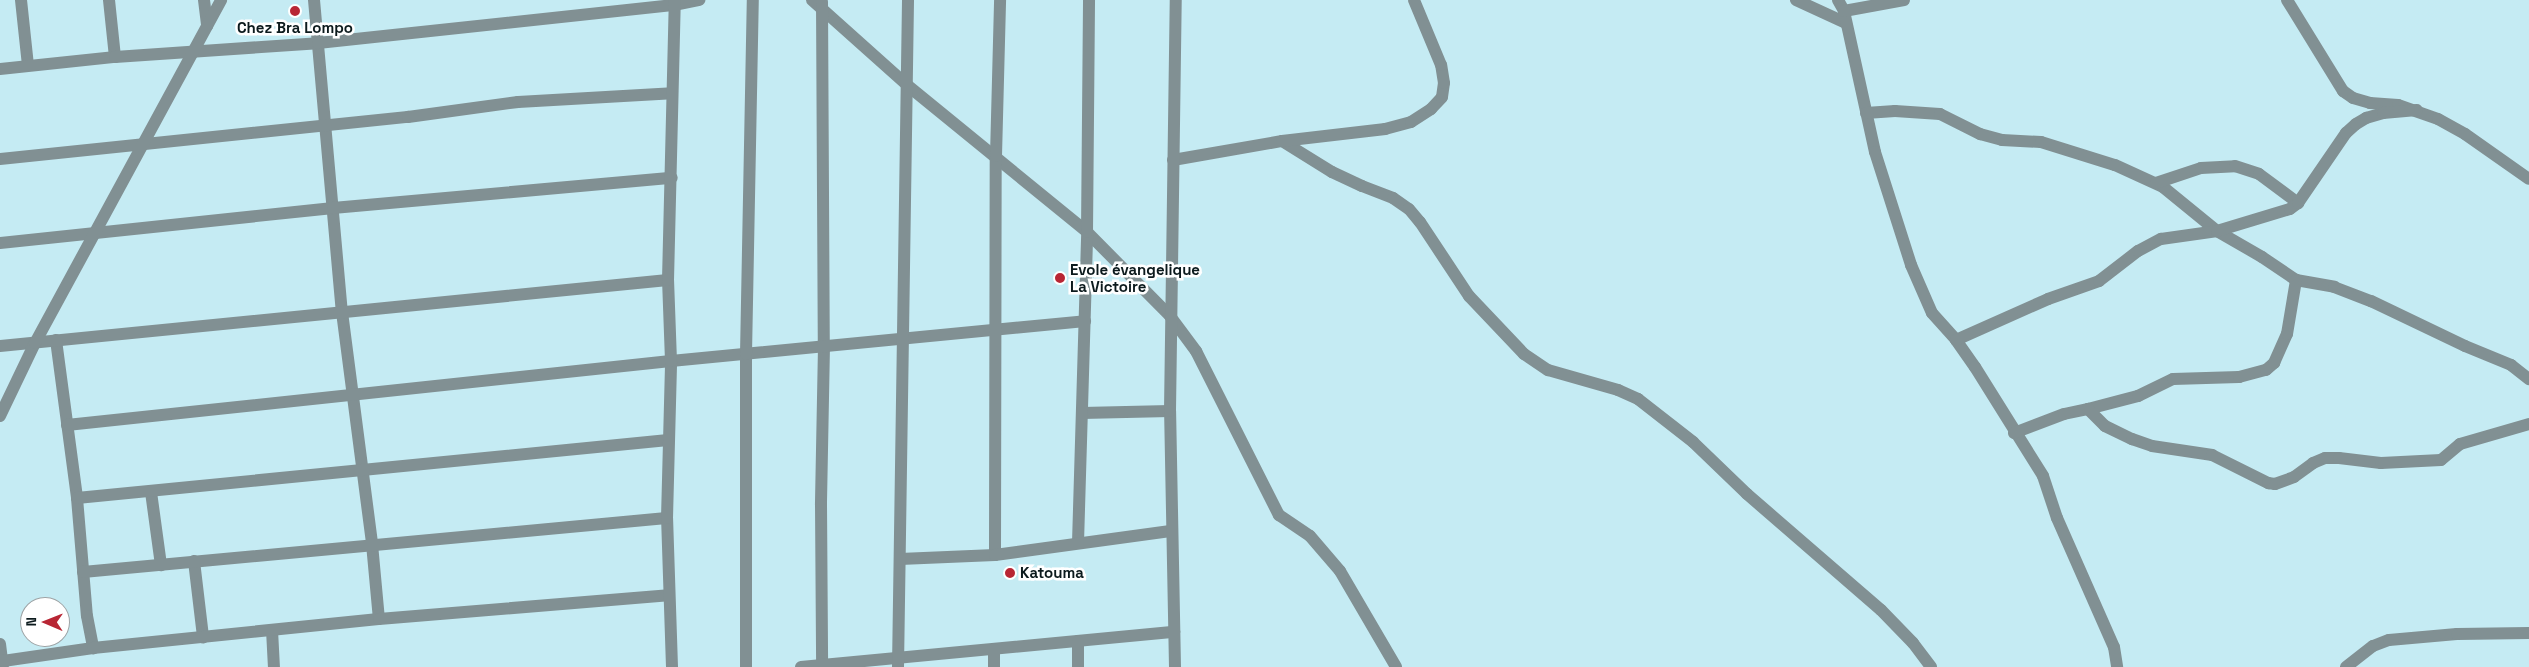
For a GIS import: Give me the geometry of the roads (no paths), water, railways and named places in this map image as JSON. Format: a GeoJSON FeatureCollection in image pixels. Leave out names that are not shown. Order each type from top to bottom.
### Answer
{"type":"FeatureCollection","features":[{"type":"Feature","properties":{"kind":"street"},"geometry":{"type":"LineString","coordinates":[[21,0],[28,65]]}},
{"type":"Feature","properties":{"kind":"street"},"geometry":{"type":"LineString","coordinates":[[109,0],[115,57]]}},
{"type":"Feature","properties":{"kind":"street"},"geometry":{"type":"LineString","coordinates":[[204,0],[207,26]]}},
{"type":"Feature","properties":{"kind":"street"},"geometry":{"type":"LineString","coordinates":[[0,416],[35,343],[222,0]]}},
{"type":"Feature","properties":{"kind":"street"},"geometry":{"type":"LineString","coordinates":[[314,0],[342,312],[372,544],[379,619]]}},
{"type":"Feature","properties":{"kind":"street"},"geometry":{"type":"LineString","coordinates":[[0,69],[115,57],[318,43],[699,0]]}},
{"type":"Feature","properties":{"kind":"street"},"geometry":{"type":"LineString","coordinates":[[746,667],[746,354],[753,0]]}},
{"type":"Feature","properties":{"kind":"street"},"geometry":{"type":"LineString","coordinates":[[898,662],[908,0]]}},
{"type":"Feature","properties":{"kind":"street"},"geometry":{"type":"LineString","coordinates":[[995,555],[996,156],[1000,0]]}},
{"type":"Feature","properties":{"kind":"street"},"geometry":{"type":"LineString","coordinates":[[1078,543],[1087,232],[1089,0]]}},
{"type":"Feature","properties":{"kind":"street"},"geometry":{"type":"LineString","coordinates":[[1175,667],[1170,531],[1170,316],[1176,0]]}},
{"type":"Feature","properties":{"kind":"street"},"geometry":{"type":"LineString","coordinates":[[1173,160],[1282,141],[1385,129],[1411,122],[1431,109],[1442,97],[1444,83],[1442,65],[1414,0]]}},
{"type":"Feature","properties":{"kind":"street"},"geometry":{"type":"LineString","coordinates":[[1796,0],[1843,11],[1904,0]]}},
{"type":"Feature","properties":{"kind":"street"},"geometry":{"type":"LineString","coordinates":[[2287,0],[2343,90],[2353,98],[2370,103],[2398,105],[2418,110],[2465,134],[2529,179]]}},
{"type":"Feature","properties":{"kind":"street"},"geometry":{"type":"LineString","coordinates":[[818,2],[907,85],[1087,232],[1170,316],[1196,351],[1279,515],[1310,536],[1340,571],[1396,667]]}},
{"type":"Feature","properties":{"kind":"street"},"geometry":{"type":"LineString","coordinates":[[818,2],[824,346],[821,506],[822,666]]}},
{"type":"Feature","properties":{"kind":"street"},"geometry":{"type":"LineString","coordinates":[[672,667],[668,595],[667,518],[671,361],[668,280],[675,3]]}},
{"type":"Feature","properties":{"kind":"street"},"geometry":{"type":"LineString","coordinates":[[1843,11],[1866,113],[1891,206],[1911,265],[1932,313],[1956,340],[2043,476],[2057,518],[2114,647],[2117,667]]}},
{"type":"Feature","properties":{"kind":"street"},"geometry":{"type":"LineString","coordinates":[[0,159],[324,126],[526,102],[672,92]]}},
{"type":"Feature","properties":{"kind":"street"},"geometry":{"type":"LineString","coordinates":[[1956,340],[2048,299],[2099,281],[2138,251],[2161,239],[2218,231],[2280,213],[2298,203],[2346,133],[2356,124],[2366,118],[2383,113],[2418,110]]}},
{"type":"Feature","properties":{"kind":"street"},"geometry":{"type":"LineString","coordinates":[[1866,113],[1895,111],[1940,114],[1980,134],[2002,140],[2041,142],[2097,159],[2156,182],[2218,231],[2296,280],[2334,287],[2371,301],[2465,346],[2511,365],[2529,379]]}},
{"type":"Feature","properties":{"kind":"street"},"geometry":{"type":"LineString","coordinates":[[1282,141],[1332,172],[1393,198],[1409,209],[1469,296],[1524,354],[1548,370],[1618,390],[1638,399],[1693,442],[1747,494],[1881,610],[1913,643],[1931,667]]}},
{"type":"Feature","properties":{"kind":"street"},"geometry":{"type":"LineString","coordinates":[[2156,182],[2201,168],[2235,166],[2259,174],[2298,203]]}},
{"type":"Feature","properties":{"kind":"street"},"geometry":{"type":"LineString","coordinates":[[0,243],[333,208],[672,178]]}},
{"type":"Feature","properties":{"kind":"street"},"geometry":{"type":"LineString","coordinates":[[0,346],[668,280]]}},
{"type":"Feature","properties":{"kind":"street"},"geometry":{"type":"LineString","coordinates":[[2014,433],[2064,414],[2138,396],[2173,380],[2239,376],[2266,370],[2274,363],[2287,334],[2296,280]]}},
{"type":"Feature","properties":{"kind":"street"},"geometry":{"type":"LineString","coordinates":[[66,425],[671,361],[1085,322]]}},
{"type":"Feature","properties":{"kind":"street"},"geometry":{"type":"LineString","coordinates":[[56,340],[77,498],[83,572],[93,648]]}},
{"type":"Feature","properties":{"kind":"street"},"geometry":{"type":"LineString","coordinates":[[2088,409],[2105,426],[2132,439],[2152,446],[2212,455],[2268,483],[2275,484],[2294,477],[2312,463],[2325,458],[2381,464],[2441,460],[2460,444],[2529,424]]}},
{"type":"Feature","properties":{"kind":"street"},"geometry":{"type":"LineString","coordinates":[[1082,413],[1170,411]]}},
{"type":"Feature","properties":{"kind":"street"},"geometry":{"type":"LineString","coordinates":[[77,498],[668,440]]}},
{"type":"Feature","properties":{"kind":"street"},"geometry":{"type":"LineString","coordinates":[[151,492],[161,565]]}},
{"type":"Feature","properties":{"kind":"street"},"geometry":{"type":"LineString","coordinates":[[83,572],[667,518]]}},
{"type":"Feature","properties":{"kind":"street"},"geometry":{"type":"LineString","coordinates":[[900,558],[995,555],[1170,531]]}},
{"type":"Feature","properties":{"kind":"street"},"geometry":{"type":"LineString","coordinates":[[194,561],[203,637]]}},
{"type":"Feature","properties":{"kind":"street"},"geometry":{"type":"LineString","coordinates":[[0,644],[3,664],[93,648],[379,619],[668,595]]}},
{"type":"Feature","properties":{"kind":"street"},"geometry":{"type":"LineString","coordinates":[[272,630],[274,667]]}},
{"type":"Feature","properties":{"kind":"street"},"geometry":{"type":"LineString","coordinates":[[801,667],[898,662],[994,649],[1174,632]]}},
{"type":"Feature","properties":{"kind":"street"},"geometry":{"type":"LineString","coordinates":[[2346,667],[2373,646],[2389,640],[2457,634],[2529,633]]}},
{"type":"Feature","properties":{"kind":"street"},"geometry":{"type":"LineString","coordinates":[[1078,641],[1078,667]]}},
{"type":"Feature","properties":{"kind":"street"},"geometry":{"type":"LineString","coordinates":[[994,649],[994,667]]}},
{"type":"Feature","properties":{"kind":"place","name":"Chez Bra Lompo"},"geometry":{"type":"Point","coordinates":[295,11]}},
{"type":"Feature","properties":{"kind":"place","name":"Evole évangelique La Victoire"},"geometry":{"type":"Point","coordinates":[1060,278]}},
{"type":"Feature","properties":{"kind":"place","name":"Katouma"},"geometry":{"type":"Point","coordinates":[1010,573]}}]}
